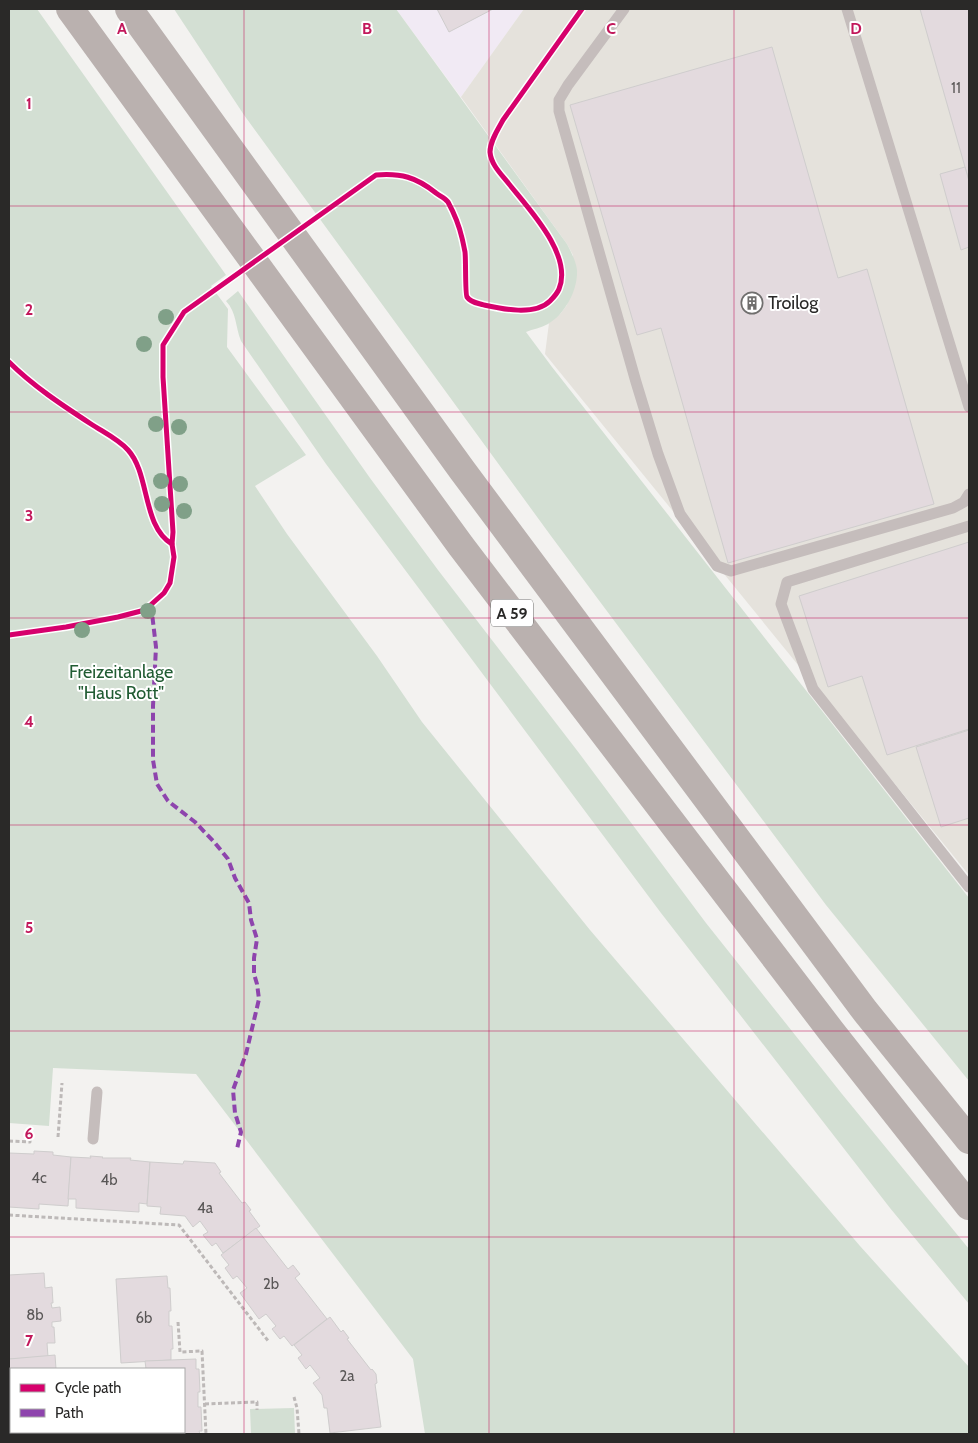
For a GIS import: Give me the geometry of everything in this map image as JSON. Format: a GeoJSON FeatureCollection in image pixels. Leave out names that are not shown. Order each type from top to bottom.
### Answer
{"type":"FeatureCollection","features":[{"type":"Feature","properties":{"kind":"highway","name":"A 59"},"geometry":{"type":"LineString","coordinates":[[70,9],[462,546],[831,1031],[969,1206]]}},
{"type":"Feature","properties":{"kind":"highway","name":"A 59"},"geometry":{"type":"LineString","coordinates":[[129,9],[468,478],[859,1003],[969,1140]]}},
{"type":"Feature","properties":{"kind":"lane"},"geometry":{"type":"LineString","coordinates":[[624,9],[568,84],[559,100],[560,111],[636,382],[658,454],[680,514],[717,566],[731,571],[953,508],[964,502],[969,494]]}},
{"type":"Feature","properties":{"kind":"lane"},"geometry":{"type":"LineString","coordinates":[[847,9],[969,407]]}},
{"type":"Feature","properties":{"kind":"lane"},"geometry":{"type":"LineString","coordinates":[[969,526],[787,582],[781,604],[813,689],[969,887]]}},
{"type":"Feature","properties":{"kind":"lane"},"geometry":{"type":"LineString","coordinates":[[94,1139],[97,1092]]}},
{"type":"Feature","properties":{"kind":"path"},"geometry":{"type":"LineString","coordinates":[[58,1137],[62,1083]]}},
{"type":"Feature","properties":{"kind":"path"},"geometry":{"type":"LineString","coordinates":[[9,1141],[30,1142],[30,1136]]}},
{"type":"Feature","properties":{"kind":"path"},"geometry":{"type":"LineString","coordinates":[[9,1215],[179,1225],[269,1342]]}},
{"type":"Feature","properties":{"kind":"path"},"geometry":{"type":"LineString","coordinates":[[178,1322],[180,1352],[202,1351],[206,1434]]}},
{"type":"Feature","properties":{"kind":"path"},"geometry":{"type":"LineString","coordinates":[[294,1397],[299,1434]]}},
{"type":"Feature","properties":{"kind":"path"},"geometry":{"type":"LineString","coordinates":[[205,1404],[257,1402],[257,1410]]}},
{"type":"Feature","properties":{"kind":"shaded area"},"geometry":{"type":"Polygon","coordinates":[[[396,9],[524,9],[461,97],[396,9]]]}},
{"type":"Feature","properties":{"kind":"shaded area"},"geometry":{"type":"Polygon","coordinates":[[[524,9],[969,9],[969,875],[545,354],[549,323],[567,305],[573,255],[461,97],[524,9]]]}},
{"type":"Feature","properties":{"kind":"green space","name":"Freizeitanlage \"Haus Rott\""},"geometry":{"type":"Polygon","coordinates":[[[9,9],[37,9],[226,275],[211,286],[228,309],[227,347],[306,455],[255,486],[287,534],[377,656],[422,722],[590,930],[860,1246],[969,1367],[969,1434],[425,1434],[413,1359],[196,1074],[53,1068],[49,1126],[9,1123],[9,9]]]}},
{"type":"Feature","properties":{"kind":"green space"},"geometry":{"type":"Polygon","coordinates":[[[174,9],[396,9],[567,244],[573,257],[577,278],[573,293],[565,308],[548,324],[526,332],[969,898],[969,1081],[826,905],[551,536],[244,115],[174,9]]]}},
{"type":"Feature","properties":{"kind":"green space"},"geometry":{"type":"Polygon","coordinates":[[[238,291],[370,478],[438,570],[579,753],[706,923],[842,1094],[969,1249],[969,1304],[890,1208],[661,913],[326,464],[241,341],[234,315],[226,301],[238,291]]]}},
{"type":"Feature","properties":{"kind":"green space"},"geometry":{"type":"Polygon","coordinates":[[[294,1408],[295,1434],[251,1434],[250,1409],[294,1408]]]}},
{"type":"Feature","properties":{"kind":"building"},"geometry":{"type":"Polygon","coordinates":[[[437,9],[493,9],[449,32],[437,9]]]}},
{"type":"Feature","properties":{"kind":"building"},"geometry":{"type":"Polygon","coordinates":[[[920,9],[969,9],[969,181],[965,167],[920,9]]]}},
{"type":"Feature","properties":{"kind":"building","name":"Troilog"},"geometry":{"type":"Polygon","coordinates":[[[772,47],[838,278],[867,269],[934,504],[728,563],[661,328],[637,335],[570,105],[772,47]]]}},
{"type":"Feature","properties":{"kind":"building"},"geometry":{"type":"Polygon","coordinates":[[[965,167],[969,181],[969,247],[961,250],[940,174],[965,167]]]}},
{"type":"Feature","properties":{"kind":"building"},"geometry":{"type":"Polygon","coordinates":[[[969,542],[969,729],[887,755],[862,676],[828,687],[799,596],[969,542]]]}},
{"type":"Feature","properties":{"kind":"building"},"geometry":{"type":"Polygon","coordinates":[[[969,730],[969,818],[941,827],[916,747],[969,730]]]}},
{"type":"Feature","properties":{"kind":"building"},"geometry":{"type":"Polygon","coordinates":[[[34,1151],[53,1152],[53,1155],[71,1157],[68,1206],[39,1204],[39,1209],[9,1207],[9,1153],[34,1154],[34,1151]]]}},
{"type":"Feature","properties":{"kind":"building"},"geometry":{"type":"Polygon","coordinates":[[[90,1156],[131,1158],[130,1160],[150,1162],[147,1204],[139,1203],[139,1212],[76,1208],[76,1199],[68,1199],[71,1157],[91,1158],[90,1156]]]}},
{"type":"Feature","properties":{"kind":"building"},"geometry":{"type":"Polygon","coordinates":[[[184,1161],[215,1163],[221,1172],[219,1173],[242,1203],[245,1202],[260,1226],[223,1253],[216,1243],[212,1246],[203,1235],[208,1232],[200,1221],[193,1227],[185,1216],[160,1214],[161,1207],[147,1206],[150,1162],[183,1164],[184,1161]]]}},
{"type":"Feature","properties":{"kind":"building"},"geometry":{"type":"Polygon","coordinates":[[[256,1228],[288,1269],[293,1265],[300,1274],[295,1278],[327,1319],[292,1346],[284,1336],[280,1339],[272,1329],[276,1326],[266,1314],[259,1319],[240,1293],[247,1288],[237,1276],[233,1279],[225,1268],[229,1265],[221,1255],[256,1228]]]}},
{"type":"Feature","properties":{"kind":"building"},"geometry":{"type":"Polygon","coordinates":[[[44,1273],[45,1288],[52,1287],[52,1308],[60,1307],[61,1321],[52,1322],[55,1343],[47,1343],[48,1357],[9,1359],[9,1275],[44,1273]]]}},
{"type":"Feature","properties":{"kind":"building"},"geometry":{"type":"Polygon","coordinates":[[[167,1276],[168,1288],[170,1288],[171,1311],[169,1311],[169,1326],[172,1326],[173,1349],[171,1349],[171,1360],[121,1363],[116,1279],[167,1276]]]}},
{"type":"Feature","properties":{"kind":"building"},"geometry":{"type":"Polygon","coordinates":[[[330,1317],[341,1332],[343,1330],[349,1338],[347,1339],[376,1374],[377,1383],[375,1384],[381,1427],[330,1433],[327,1408],[324,1408],[322,1395],[313,1383],[320,1378],[310,1365],[306,1369],[298,1358],[302,1355],[294,1345],[330,1317]]]}},
{"type":"Feature","properties":{"kind":"building"},"geometry":{"type":"Polygon","coordinates":[[[55,1355],[56,1368],[10,1368],[10,1433],[59,1434],[9,1434],[9,1359],[55,1355]]]}},
{"type":"Feature","properties":{"kind":"building"},"geometry":{"type":"Polygon","coordinates":[[[196,1359],[196,1369],[199,1369],[200,1392],[198,1392],[198,1407],[201,1407],[202,1431],[199,1431],[200,1434],[149,1434],[185,1433],[185,1368],[146,1368],[145,1361],[196,1359]]]}},
{"type":"Feature","properties":{"kind":"marked path"},"geometry":{"type":"LineString","coordinates":[[151,605],[156,647],[153,760],[157,784],[168,801],[195,822],[228,859],[235,878],[249,903],[251,920],[257,939],[254,974],[259,999],[246,1054],[233,1090],[235,1113],[241,1132],[237,1149]]}},
{"type":"Feature","properties":{"kind":"cycle path"},"geometry":{"type":"LineString","coordinates":[[172,544],[173,532],[163,377],[163,345],[184,312],[376,175],[408,177],[422,183],[448,202],[463,241],[466,295],[471,300],[500,308],[527,310],[544,306],[556,294],[562,276],[555,247],[537,219],[500,173],[491,157],[490,148],[503,120],[582,9]]}},
{"type":"Feature","properties":{"kind":"cycle path"},"geometry":{"type":"LineString","coordinates":[[9,362],[48,395],[115,439],[128,450],[140,472],[156,525],[162,536],[172,544],[174,557],[170,583],[164,593],[145,610],[66,627],[9,635]]}},
{"type":"Feature","properties":{"kind":"place","name":"Troilog"},"geometry":{"type":"Point","coordinates":[752,303]}}]}
